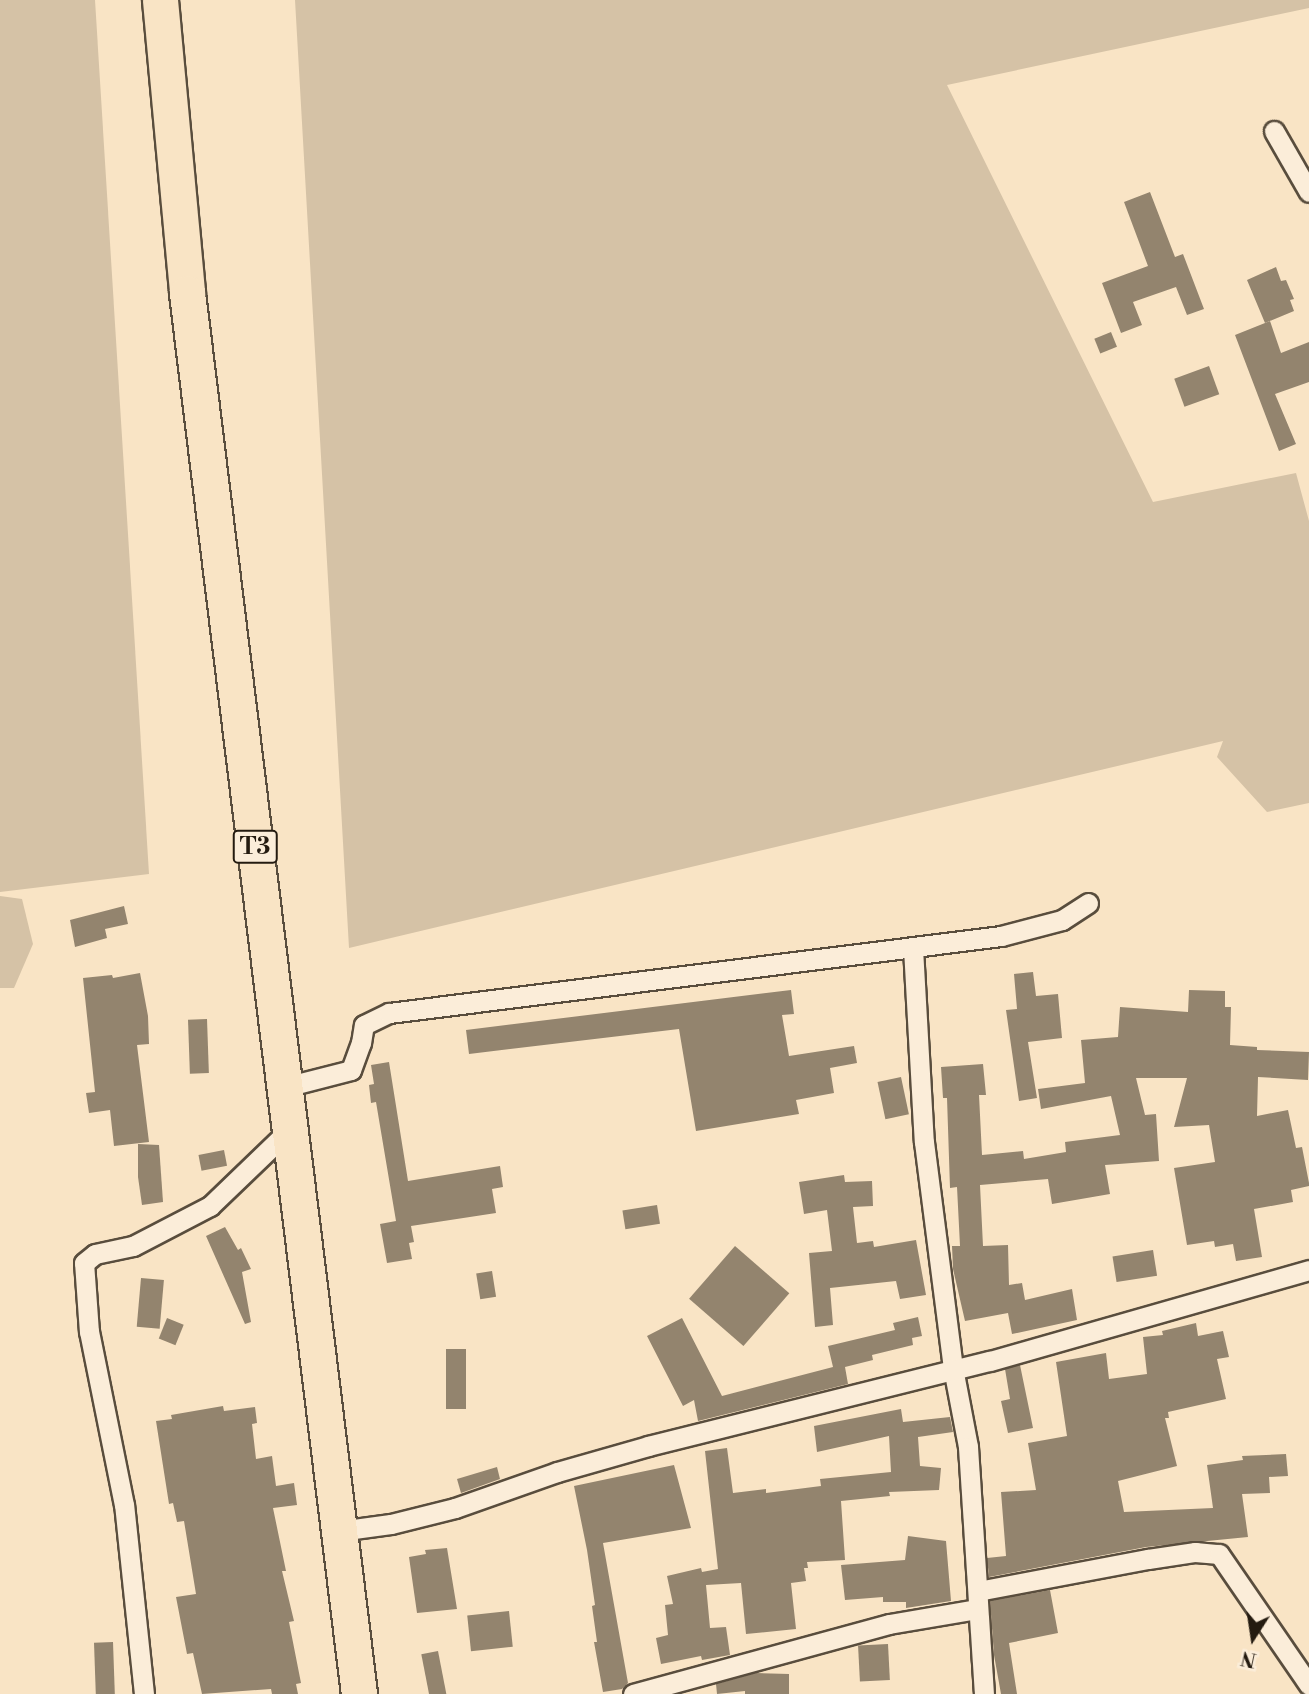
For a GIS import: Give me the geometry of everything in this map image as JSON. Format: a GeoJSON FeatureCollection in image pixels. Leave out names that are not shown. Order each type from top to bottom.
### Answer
{"type":"FeatureCollection","features":[{"type":"Feature","properties":{"kind":"highway","name":"T3"},"geometry":{"type":"LineString","coordinates":[[160,0],[187,293],[359,1694]]}},
{"type":"Feature","properties":{"kind":"street"},"geometry":{"type":"LineString","coordinates":[[1275,131],[1309,192]]}},
{"type":"Feature","properties":{"kind":"street"},"geometry":{"type":"LineString","coordinates":[[285,1087],[351,1070],[364,1025],[389,1013],[1001,936],[1062,920],[1088,903]]}},
{"type":"Feature","properties":{"kind":"street"},"geometry":{"type":"LineString","coordinates":[[913,948],[924,1142],[953,1368],[968,1447],[984,1694]]}},
{"type":"Feature","properties":{"kind":"street"},"geometry":{"type":"LineString","coordinates":[[144,1694],[124,1505],[89,1332],[84,1263],[95,1254],[133,1246],[210,1206],[290,1129]]}},
{"type":"Feature","properties":{"kind":"street"},"geometry":{"type":"LineString","coordinates":[[339,1531],[391,1524],[455,1508],[557,1472],[648,1446],[1080,1336],[1309,1270]]}},
{"type":"Feature","properties":{"kind":"street"},"geometry":{"type":"LineString","coordinates":[[633,1694],[978,1600],[1148,1559],[1195,1552],[1219,1554],[1309,1685]]}},
{"type":"Feature","properties":{"kind":"shaded area"},"geometry":{"type":"Polygon","coordinates":[[[0,0],[95,0],[149,874],[0,892],[0,0]]]}},
{"type":"Feature","properties":{"kind":"shaded area"},"geometry":{"type":"Polygon","coordinates":[[[295,0],[1309,0],[1309,8],[947,85],[1153,502],[1296,473],[1309,521],[1309,803],[1267,812],[1217,757],[1223,741],[349,948],[295,0]]]}},
{"type":"Feature","properties":{"kind":"shaded area"},"geometry":{"type":"Polygon","coordinates":[[[0,896],[22,899],[33,944],[14,988],[0,988],[0,896]]]}},
{"type":"Feature","properties":{"kind":"building"},"geometry":{"type":"Polygon","coordinates":[[[1150,192],[1175,257],[1183,254],[1204,309],[1187,315],[1176,287],[1133,302],[1142,325],[1121,333],[1102,283],[1148,266],[1124,202],[1150,192]]]}},
{"type":"Feature","properties":{"kind":"building"},"geometry":{"type":"Polygon","coordinates":[[[1276,267],[1281,281],[1286,280],[1294,299],[1290,300],[1294,311],[1265,323],[1247,280],[1276,267]]]}},
{"type":"Feature","properties":{"kind":"building"},"geometry":{"type":"Polygon","coordinates":[[[1270,321],[1281,353],[1309,342],[1309,382],[1275,394],[1296,444],[1279,451],[1235,335],[1270,321]]]}},
{"type":"Feature","properties":{"kind":"building"},"geometry":{"type":"Polygon","coordinates":[[[1111,332],[1117,347],[1100,354],[1094,339],[1111,332]]]}},
{"type":"Feature","properties":{"kind":"building"},"geometry":{"type":"Polygon","coordinates":[[[1209,366],[1219,394],[1184,407],[1174,379],[1209,366]]]}},
{"type":"Feature","properties":{"kind":"building"},"geometry":{"type":"Polygon","coordinates":[[[124,906],[128,924],[105,929],[107,938],[75,947],[70,920],[124,906]]]}},
{"type":"Feature","properties":{"kind":"building"},"geometry":{"type":"Polygon","coordinates":[[[1033,972],[1036,996],[1058,994],[1062,1038],[1028,1042],[1037,1098],[1019,1101],[1006,1010],[1017,1009],[1014,974],[1033,972]]]}},
{"type":"Feature","properties":{"kind":"building"},"geometry":{"type":"Polygon","coordinates":[[[140,973],[148,1016],[149,1044],[137,1045],[149,1142],[114,1146],[110,1110],[89,1113],[86,1093],[95,1092],[83,978],[112,975],[113,978],[140,973]]]}},
{"type":"Feature","properties":{"kind":"building"},"geometry":{"type":"Polygon","coordinates":[[[791,990],[794,1014],[782,1015],[789,1056],[854,1046],[857,1063],[830,1068],[834,1093],[796,1100],[799,1114],[696,1131],[679,1029],[469,1054],[466,1030],[791,990]]]}},
{"type":"Feature","properties":{"kind":"building"},"geometry":{"type":"Polygon","coordinates":[[[1189,990],[1225,991],[1225,1007],[1231,1007],[1230,1045],[1257,1047],[1257,1050],[1309,1052],[1308,1080],[1258,1077],[1257,1116],[1288,1110],[1296,1148],[1302,1147],[1309,1183],[1309,1186],[1291,1190],[1293,1202],[1254,1209],[1262,1257],[1236,1261],[1233,1244],[1215,1247],[1214,1241],[1187,1245],[1174,1168],[1215,1162],[1209,1125],[1174,1127],[1187,1078],[1136,1078],[1145,1115],[1156,1114],[1159,1161],[1105,1165],[1110,1194],[1052,1204],[1048,1179],[980,1185],[983,1246],[1008,1245],[1009,1285],[1022,1283],[1025,1300],[1072,1289],[1077,1320],[1012,1334],[1008,1313],[965,1321],[953,1269],[952,1246],[960,1246],[957,1187],[950,1188],[947,1098],[943,1098],[941,1067],[983,1064],[986,1095],[979,1095],[982,1155],[1023,1151],[1024,1159],[1066,1152],[1065,1142],[1120,1135],[1111,1096],[1041,1109],[1038,1089],[1085,1083],[1081,1040],[1118,1037],[1120,1007],[1188,1012],[1189,990]]]}},
{"type":"Feature","properties":{"kind":"building"},"geometry":{"type":"Polygon","coordinates":[[[207,1019],[209,1073],[190,1074],[188,1020],[207,1019]]]}},
{"type":"Feature","properties":{"kind":"building"},"geometry":{"type":"Polygon","coordinates":[[[389,1062],[408,1181],[500,1166],[503,1187],[492,1189],[496,1213],[411,1226],[414,1242],[409,1243],[412,1259],[387,1263],[380,1224],[396,1221],[376,1102],[371,1103],[369,1085],[374,1084],[371,1065],[389,1062]]]}},
{"type":"Feature","properties":{"kind":"building"},"geometry":{"type":"Polygon","coordinates":[[[901,1077],[909,1114],[885,1119],[878,1082],[901,1077]]]}},
{"type":"Feature","properties":{"kind":"building"},"geometry":{"type":"Polygon","coordinates":[[[138,1144],[159,1145],[163,1202],[142,1205],[138,1177],[138,1144]]]}},
{"type":"Feature","properties":{"kind":"building"},"geometry":{"type":"Polygon","coordinates":[[[224,1150],[227,1166],[202,1171],[198,1155],[224,1150]]]}},
{"type":"Feature","properties":{"kind":"building"},"geometry":{"type":"Polygon","coordinates":[[[844,1175],[845,1182],[872,1181],[873,1206],[853,1207],[857,1243],[873,1241],[874,1247],[916,1240],[926,1295],[900,1299],[896,1281],[830,1288],[833,1325],[815,1327],[809,1253],[832,1251],[827,1210],[804,1214],[799,1182],[844,1175]]]}},
{"type":"Feature","properties":{"kind":"building"},"geometry":{"type":"Polygon","coordinates":[[[657,1205],[660,1224],[625,1229],[622,1210],[657,1205]]]}},
{"type":"Feature","properties":{"kind":"building"},"geometry":{"type":"Polygon","coordinates":[[[225,1227],[238,1250],[241,1248],[251,1269],[242,1272],[251,1322],[245,1324],[206,1236],[225,1227]]]}},
{"type":"Feature","properties":{"kind":"building"},"geometry":{"type":"Polygon","coordinates":[[[735,1246],[789,1293],[743,1346],[689,1299],[735,1246]]]}},
{"type":"Feature","properties":{"kind":"building"},"geometry":{"type":"Polygon","coordinates":[[[1153,1250],[1157,1276],[1117,1282],[1113,1256],[1153,1250]]]}},
{"type":"Feature","properties":{"kind":"building"},"geometry":{"type":"Polygon","coordinates":[[[492,1271],[496,1297],[480,1299],[476,1274],[492,1271]]]}},
{"type":"Feature","properties":{"kind":"building"},"geometry":{"type":"Polygon","coordinates":[[[141,1278],[164,1280],[160,1329],[137,1327],[141,1278]]]}},
{"type":"Feature","properties":{"kind":"building"},"geometry":{"type":"Polygon","coordinates":[[[918,1317],[922,1336],[912,1338],[913,1345],[872,1355],[873,1360],[845,1367],[848,1384],[698,1421],[694,1400],[683,1406],[647,1336],[682,1318],[722,1396],[833,1367],[828,1346],[895,1330],[893,1323],[918,1317]]]}},
{"type":"Feature","properties":{"kind":"building"},"geometry":{"type":"Polygon","coordinates":[[[167,1318],[184,1325],[175,1345],[159,1338],[167,1318]]]}},
{"type":"Feature","properties":{"kind":"building"},"geometry":{"type":"Polygon","coordinates":[[[1196,1323],[1198,1336],[1223,1331],[1229,1357],[1217,1359],[1226,1399],[1168,1412],[1169,1418],[1165,1418],[1177,1466],[1118,1481],[1124,1512],[1213,1508],[1207,1465],[1243,1460],[1242,1456],[1286,1454],[1288,1476],[1269,1477],[1270,1493],[1242,1494],[1248,1537],[1146,1547],[989,1577],[987,1558],[1006,1556],[1001,1492],[1036,1490],[1028,1443],[1067,1436],[1056,1362],[1106,1353],[1109,1379],[1147,1374],[1143,1337],[1163,1335],[1162,1331],[1196,1323]]]}},
{"type":"Feature","properties":{"kind":"building"},"geometry":{"type":"Polygon","coordinates":[[[446,1349],[466,1349],[466,1409],[446,1409],[446,1349]]]}},
{"type":"Feature","properties":{"kind":"building"},"geometry":{"type":"Polygon","coordinates":[[[1020,1365],[1033,1428],[1008,1433],[1001,1401],[1010,1399],[1005,1369],[1020,1365]]]}},
{"type":"Feature","properties":{"kind":"building"},"geometry":{"type":"Polygon","coordinates":[[[223,1406],[224,1411],[255,1407],[257,1423],[252,1424],[256,1459],[272,1456],[276,1486],[294,1483],[297,1505],[273,1508],[286,1571],[282,1571],[294,1621],[289,1622],[301,1683],[296,1684],[298,1694],[272,1694],[271,1689],[202,1694],[193,1653],[187,1654],[176,1597],[196,1594],[184,1521],[177,1522],[173,1503],[169,1504],[156,1421],[172,1419],[171,1415],[223,1406]]]}},
{"type":"Feature","properties":{"kind":"building"},"geometry":{"type":"Polygon","coordinates":[[[901,1409],[903,1422],[950,1417],[953,1432],[918,1437],[920,1466],[941,1468],[939,1490],[889,1492],[890,1496],[841,1501],[845,1560],[807,1562],[808,1568],[804,1568],[806,1581],[791,1583],[796,1629],[746,1634],[741,1583],[706,1585],[710,1628],[726,1627],[730,1655],[702,1660],[701,1656],[661,1664],[656,1638],[668,1635],[665,1605],[673,1604],[667,1576],[701,1568],[702,1572],[718,1569],[705,1451],[727,1448],[733,1493],[766,1489],[766,1493],[821,1486],[820,1479],[891,1472],[889,1436],[817,1452],[814,1426],[901,1409]]]}},
{"type":"Feature","properties":{"kind":"building"},"geometry":{"type":"Polygon","coordinates":[[[674,1465],[691,1528],[603,1543],[628,1683],[622,1689],[603,1692],[594,1642],[597,1642],[592,1606],[595,1605],[574,1486],[674,1465]]]}},
{"type":"Feature","properties":{"kind":"building"},"geometry":{"type":"Polygon","coordinates":[[[497,1467],[500,1479],[461,1493],[457,1479],[497,1467]]]}},
{"type":"Feature","properties":{"kind":"building"},"geometry":{"type":"Polygon","coordinates":[[[908,1536],[946,1541],[951,1601],[906,1608],[906,1602],[883,1602],[883,1597],[845,1600],[841,1565],[905,1560],[908,1536]]]}},
{"type":"Feature","properties":{"kind":"building"},"geometry":{"type":"Polygon","coordinates":[[[447,1548],[457,1609],[417,1613],[409,1557],[426,1554],[425,1550],[447,1548]]]}},
{"type":"Feature","properties":{"kind":"building"},"geometry":{"type":"Polygon","coordinates":[[[1050,1590],[1058,1633],[1009,1643],[1017,1694],[1001,1694],[994,1655],[990,1601],[1050,1590]]]}},
{"type":"Feature","properties":{"kind":"building"},"geometry":{"type":"Polygon","coordinates":[[[509,1611],[513,1647],[471,1651],[467,1615],[509,1611]]]}},
{"type":"Feature","properties":{"kind":"building"},"geometry":{"type":"Polygon","coordinates":[[[113,1642],[115,1694],[96,1694],[94,1643],[113,1642]]]}},
{"type":"Feature","properties":{"kind":"building"},"geometry":{"type":"Polygon","coordinates":[[[888,1644],[890,1680],[860,1682],[858,1646],[888,1644]]]}},
{"type":"Feature","properties":{"kind":"building"},"geometry":{"type":"Polygon","coordinates":[[[438,1651],[446,1694],[429,1694],[421,1654],[438,1651]]]}},
{"type":"Feature","properties":{"kind":"building"},"geometry":{"type":"Polygon","coordinates":[[[756,1673],[789,1674],[789,1694],[745,1694],[745,1691],[717,1694],[716,1684],[756,1673]]]}}]}
